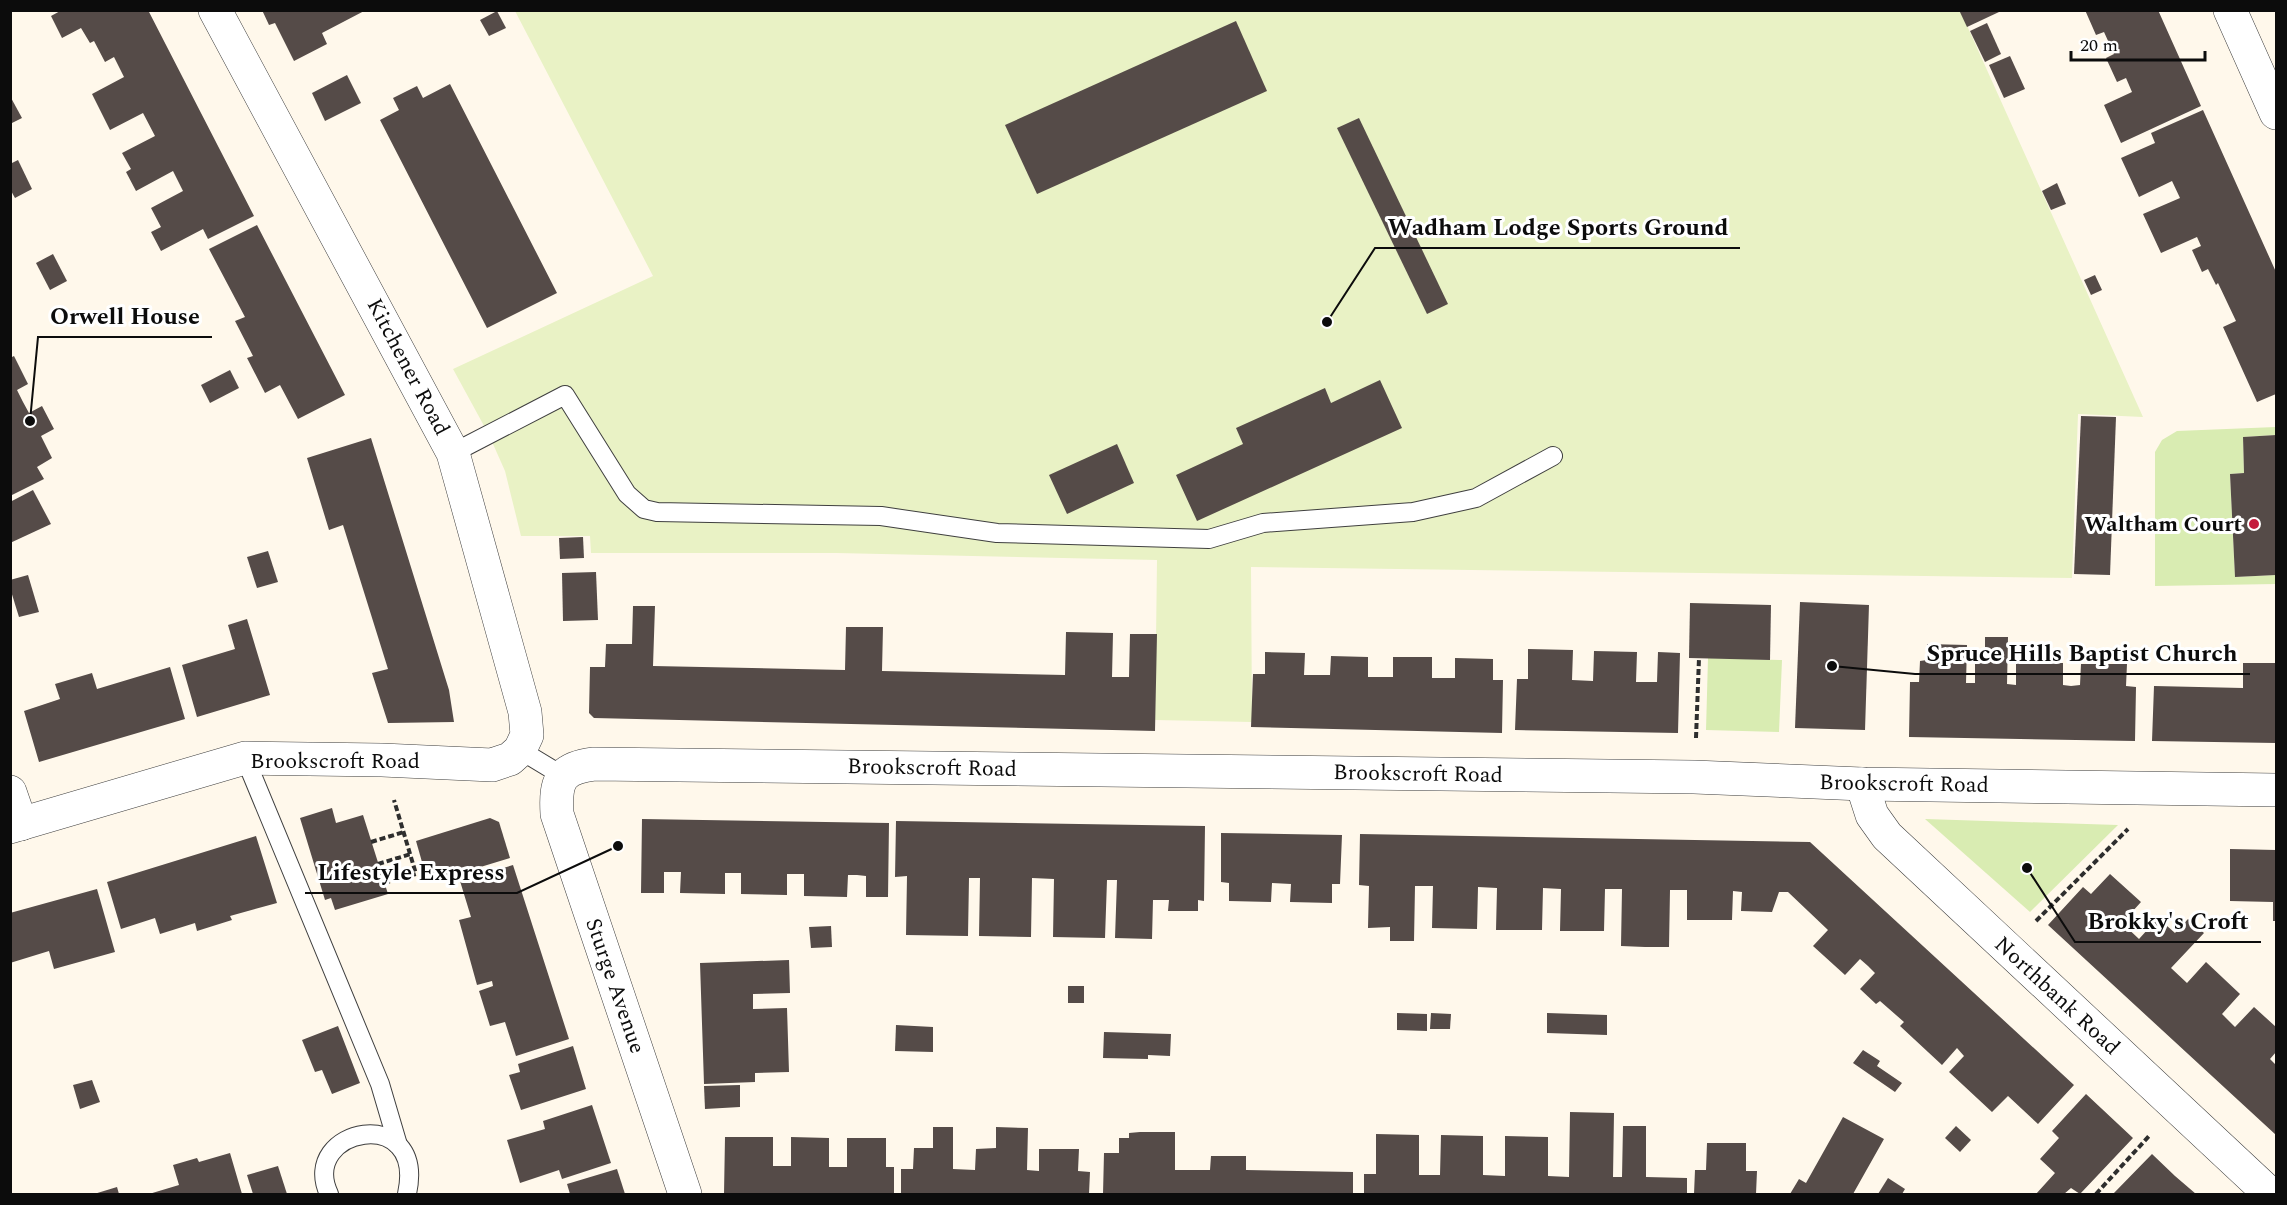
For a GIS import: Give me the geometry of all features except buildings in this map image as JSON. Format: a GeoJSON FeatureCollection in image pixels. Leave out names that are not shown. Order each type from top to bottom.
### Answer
{"type":"FeatureCollection","features":[{"type":"Feature","properties":{"kind":"street","name":"Kitchener Road"},"geometry":{"type":"LineString","coordinates":[[215,10],[453,453],[525,712],[527,735],[520,750]]}},
{"type":"Feature","properties":{"kind":"street"},"geometry":{"type":"LineString","coordinates":[[2230,10],[2277,112]]}},
{"type":"Feature","properties":{"kind":"street","name":"Brookscroft Road"},"geometry":{"type":"LineString","coordinates":[[16,826],[245,758],[382,759],[492,765],[510,759],[520,750]]}},
{"type":"Feature","properties":{"kind":"street","name":"Brookscroft Road"},"geometry":{"type":"LineString","coordinates":[[563,776],[576,766],[594,764],[1694,777],[1862,784],[2277,790]]}},
{"type":"Feature","properties":{"kind":"street","name":"Sturge Avenue"},"geometry":{"type":"LineString","coordinates":[[563,776],[556,795],[557,814],[685,1194]]}},
{"type":"Feature","properties":{"kind":"street","name":"Northbank Road"},"geometry":{"type":"LineString","coordinates":[[1862,784],[1872,815],[1887,836],[2270,1194]]}},
{"type":"Feature","properties":{"kind":"street"},"geometry":{"type":"LineString","coordinates":[[10,792],[16,826]]}},
{"type":"Feature","properties":{"kind":"lane"},"geometry":{"type":"LineString","coordinates":[[453,453],[565,395],[627,494],[644,508],[657,512],[881,516],[997,533],[1209,539],[1263,523],[1413,512],[1476,498],[1552,456]]}},
{"type":"Feature","properties":{"kind":"lane"},"geometry":{"type":"LineString","coordinates":[[520,750],[563,776]]}},
{"type":"Feature","properties":{"kind":"lane"},"geometry":{"type":"LineString","coordinates":[[245,758],[380,1084],[398,1145],[410,1166],[411,1189]]}},
{"type":"Feature","properties":{"kind":"lane"},"geometry":{"type":"LineString","coordinates":[[329,1194],[324,1176],[327,1163],[336,1147],[351,1136],[367,1133],[382,1136],[398,1145]]}},
{"type":"Feature","properties":{"kind":"path"},"geometry":{"type":"LineString","coordinates":[[1694,777],[1699,658]]}},
{"type":"Feature","properties":{"kind":"path"},"geometry":{"type":"LineString","coordinates":[[382,759],[416,874],[384,883]]}},
{"type":"Feature","properties":{"kind":"path"},"geometry":{"type":"LineString","coordinates":[[2008,949],[2143,815],[2146,788]]}},
{"type":"Feature","properties":{"kind":"path"},"geometry":{"type":"LineString","coordinates":[[371,842],[404,832]]}},
{"type":"Feature","properties":{"kind":"path"},"geometry":{"type":"LineString","coordinates":[[378,864],[411,854]]}},
{"type":"Feature","properties":{"kind":"path"},"geometry":{"type":"LineString","coordinates":[[2096,1194],[2176,1108]]}},
{"type":"Feature","properties":{"kind":"green space"},"geometry":{"type":"Polygon","coordinates":[[[1960,10],[2143,417],[2078,414],[2072,578],[1251,567],[1252,722],[1155,720],[1157,560],[836,553],[591,553],[590,536],[521,536],[505,471],[489,435],[453,369],[653,276],[515,11],[1960,10]]]}},
{"type":"Feature","properties":{"kind":"green space"},"geometry":{"type":"Polygon","coordinates":[[[2276,427],[2276,435],[2243,437],[2244,473],[2230,474],[2235,577],[2276,575],[2276,584],[2155,586],[2155,452],[2162,440],[2177,431],[2276,427]]]}},
{"type":"Feature","properties":{"kind":"green space"},"geometry":{"type":"Polygon","coordinates":[[[1708,658],[1782,660],[1779,732],[1706,730],[1708,658]]]}},
{"type":"Feature","properties":{"kind":"green space"},"geometry":{"type":"Polygon","coordinates":[[[1925,819],[2118,825],[2030,912],[1925,819]]]}},
{"type":"Feature","properties":{"kind":"place","name":"Wadham Lodge Sports Ground"},"geometry":{"type":"Point","coordinates":[1327,322]}},
{"type":"Feature","properties":{"kind":"place","name":"Orwell House"},"geometry":{"type":"Point","coordinates":[30,421]}},
{"type":"Feature","properties":{"kind":"place","name":"Waltham Court"},"geometry":{"type":"Point","coordinates":[2254,524]}},
{"type":"Feature","properties":{"kind":"place","name":"Spruce Hills Baptist Church"},"geometry":{"type":"Point","coordinates":[1832,666]}},
{"type":"Feature","properties":{"kind":"place","name":"Lifestyle Express"},"geometry":{"type":"Point","coordinates":[618,846]}},
{"type":"Feature","properties":{"kind":"place","name":"Brokky's Croft"},"geometry":{"type":"Point","coordinates":[2027,868]}}]}
